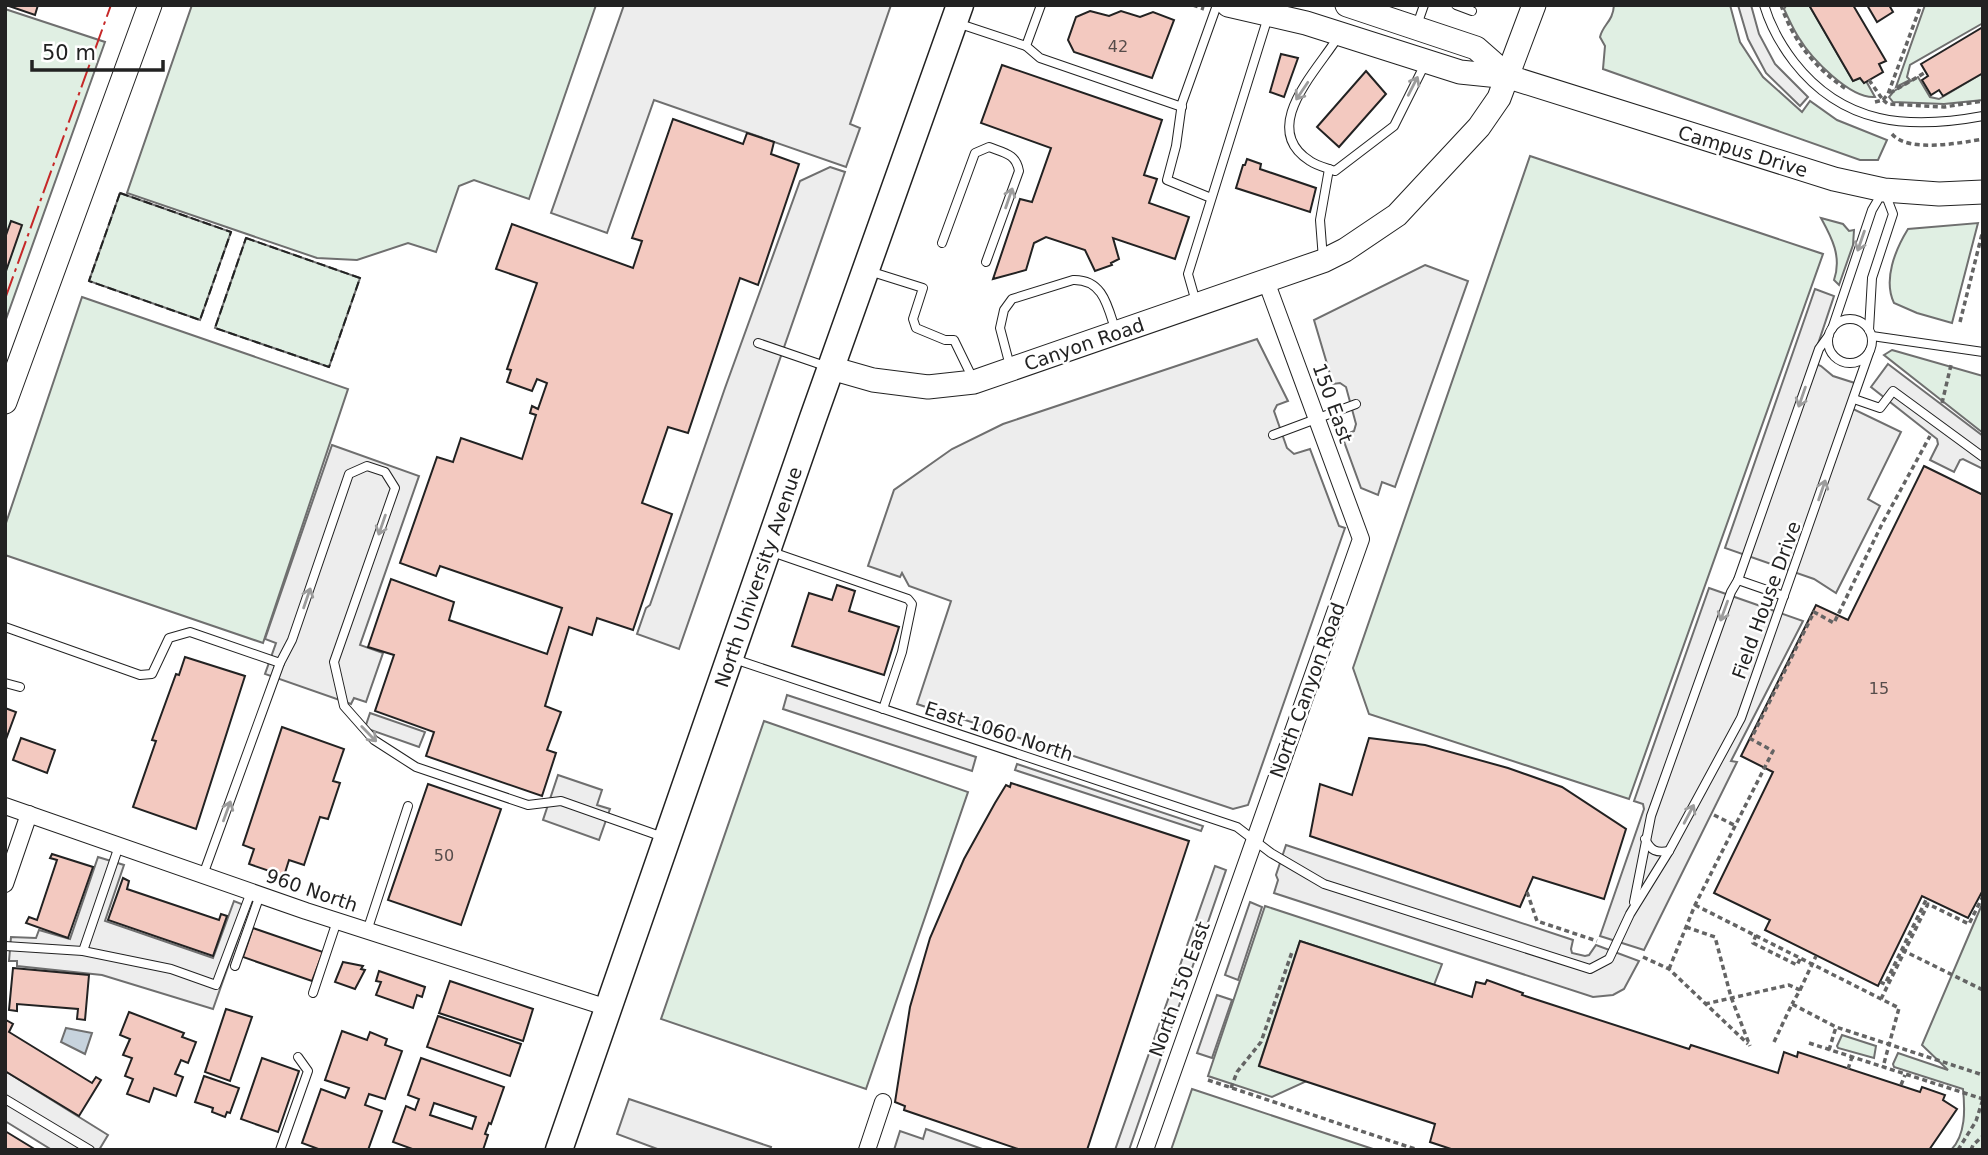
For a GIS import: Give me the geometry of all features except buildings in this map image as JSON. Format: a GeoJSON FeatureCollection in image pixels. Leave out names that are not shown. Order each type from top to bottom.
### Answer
{"type":"FeatureCollection","features":[{"type":"Feature","properties":{"kind":"highway","name":"North University Avenue"},"geometry":{"type":"LineString","coordinates":[[559,1150],[666,838],[957,14]]}},
{"type":"Feature","properties":{"kind":"main road"},"geometry":{"type":"LineString","coordinates":[[5,402],[150,5]]}},
{"type":"Feature","properties":{"kind":"main road"},"geometry":{"type":"LineString","coordinates":[[1228,5],[1340,34],[1460,72],[1509,77]]}},
{"type":"Feature","properties":{"kind":"main road"},"geometry":{"type":"LineString","coordinates":[[1509,77],[1534,5]]}},
{"type":"Feature","properties":{"kind":"main road"},"geometry":{"type":"LineString","coordinates":[[1360,7],[1476,48],[1509,77]]}},
{"type":"Feature","properties":{"kind":"main road","name":"Campus Drive"},"geometry":{"type":"LineString","coordinates":[[1509,77],[1778,163],[1884,190],[1939,194],[1983,192]]}},
{"type":"Feature","properties":{"kind":"main road","name":"Canyon Road"},"geometry":{"type":"LineString","coordinates":[[831,368],[873,380],[929,387],[974,382],[1323,261],[1345,250],[1396,215],[1479,127],[1499,98],[1509,77]]}},
{"type":"Feature","properties":{"kind":"street","name":"150 East"},"geometry":{"type":"LineString","coordinates":[[1266,281],[1361,539]]}},
{"type":"Feature","properties":{"kind":"street","name":"North Canyon Road"},"geometry":{"type":"LineString","coordinates":[[1254,842],[1361,539]]}},
{"type":"Feature","properties":{"kind":"street","name":"960 North"},"geometry":{"type":"LineString","coordinates":[[5,806],[337,921],[608,1008]]}},
{"type":"Feature","properties":{"kind":"street"},"geometry":{"type":"LineString","coordinates":[[5,884],[29,814]]}},
{"type":"Feature","properties":{"kind":"street","name":"North 150 East"},"geometry":{"type":"LineString","coordinates":[[1144,1150],[1254,842]]}},
{"type":"Feature","properties":{"kind":"street"},"geometry":{"type":"LineString","coordinates":[[867,1150],[883,1102]]}},
{"type":"Feature","properties":{"kind":"lane"},"geometry":{"type":"LineString","coordinates":[[1026,46],[1041,5]]}},
{"type":"Feature","properties":{"kind":"lane"},"geometry":{"type":"LineString","coordinates":[[1211,198],[1167,180],[1182,107],[1217,5]]}},
{"type":"Feature","properties":{"kind":"lane"},"geometry":{"type":"LineString","coordinates":[[1416,27],[1424,5]]}},
{"type":"Feature","properties":{"kind":"lane"},"geometry":{"type":"LineString","coordinates":[[1456,5],[1472,10]]}},
{"type":"Feature","properties":{"kind":"lane"},"geometry":{"type":"LineString","coordinates":[[1764,5],[1785,50],[1810,82],[1833,100],[1858,114],[1927,123],[1983,116]]}},
{"type":"Feature","properties":{"kind":"lane"},"geometry":{"type":"LineString","coordinates":[[957,14],[1026,46],[1040,58],[1182,107]]}},
{"type":"Feature","properties":{"kind":"lane"},"geometry":{"type":"LineString","coordinates":[[1197,305],[1188,274],[1211,198],[1278,17]]}},
{"type":"Feature","properties":{"kind":"lane"},"geometry":{"type":"LineString","coordinates":[[1340,34],[1294,102],[1287,123],[1298,152],[1311,163],[1335,171],[1394,126],[1426,61]]}},
{"type":"Feature","properties":{"kind":"lane"},"geometry":{"type":"LineString","coordinates":[[942,243],[975,153],[989,147],[1012,155],[1017,162],[1018,171],[986,262]]}},
{"type":"Feature","properties":{"kind":"lane"},"geometry":{"type":"LineString","coordinates":[[1323,261],[1320,220],[1329,169]]}},
{"type":"Feature","properties":{"kind":"lane"},"geometry":{"type":"LineString","coordinates":[[1884,190],[1893,214],[1872,278],[1870,333],[1870,350],[1860,360],[1846,363],[1830,350],[1830,332],[1843,320],[1851,319],[1858,321],[1870,333],[1983,352]]}},
{"type":"Feature","properties":{"kind":"lane","name":"Field House Drive"},"geometry":{"type":"LineString","coordinates":[[1630,914],[1636,895],[1645,839],[1731,592],[1738,580],[1819,349],[1830,332],[1872,210],[1884,190]]}},
{"type":"Feature","properties":{"kind":"lane"},"geometry":{"type":"LineString","coordinates":[[866,270],[923,288],[913,319],[916,328],[945,340],[954,340],[974,382]]}},
{"type":"Feature","properties":{"kind":"lane"},"geometry":{"type":"LineString","coordinates":[[1011,369],[1000,328],[1004,310],[1012,299],[1073,280],[1091,283],[1103,294],[1116,333]]}},
{"type":"Feature","properties":{"kind":"lane","name":"Canyon Road"},"geometry":{"type":"LineString","coordinates":[[758,343],[831,368]]}},
{"type":"Feature","properties":{"kind":"lane","name":"Field House Drive"},"geometry":{"type":"LineString","coordinates":[[1254,842],[1324,884],[1590,969],[1609,958],[1630,914],[1670,851],[1741,718],[1870,350]]}},
{"type":"Feature","properties":{"kind":"lane"},"geometry":{"type":"LineString","coordinates":[[1854,399],[1880,408],[1893,391],[1983,457]]}},
{"type":"Feature","properties":{"kind":"lane"},"geometry":{"type":"LineString","coordinates":[[1273,435],[1356,404]]}},
{"type":"Feature","properties":{"kind":"lane"},"geometry":{"type":"LineString","coordinates":[[203,875],[280,663],[292,640],[349,474],[367,466],[385,472],[395,488],[334,662],[344,706],[374,740],[416,767],[528,805],[561,801],[666,838]]}},
{"type":"Feature","properties":{"kind":"lane"},"geometry":{"type":"LineString","coordinates":[[767,551],[865,583],[908,599],[912,604],[902,652],[883,709]]}},
{"type":"Feature","properties":{"kind":"lane"},"geometry":{"type":"LineString","coordinates":[[1738,580],[1784,596]]}},
{"type":"Feature","properties":{"kind":"lane"},"geometry":{"type":"LineString","coordinates":[[5,627],[140,675],[152,674],[169,638],[190,632],[280,663]]}},
{"type":"Feature","properties":{"kind":"lane","name":"East 1060 North"},"geometry":{"type":"LineString","coordinates":[[730,658],[1237,827],[1254,842]]}},
{"type":"Feature","properties":{"kind":"lane"},"geometry":{"type":"LineString","coordinates":[[5,683],[20,687]]}},
{"type":"Feature","properties":{"kind":"lane"},"geometry":{"type":"LineString","coordinates":[[367,931],[408,806]]}},
{"type":"Feature","properties":{"kind":"lane"},"geometry":{"type":"LineString","coordinates":[[1645,839],[1651,849],[1660,853],[1670,851]]}},
{"type":"Feature","properties":{"kind":"lane"},"geometry":{"type":"LineString","coordinates":[[83,951],[119,846]]}},
{"type":"Feature","properties":{"kind":"lane"},"geometry":{"type":"LineString","coordinates":[[5,946],[83,951],[171,969],[216,985],[256,893]]}},
{"type":"Feature","properties":{"kind":"lane"},"geometry":{"type":"LineString","coordinates":[[234,966],[256,893]]}},
{"type":"Feature","properties":{"kind":"lane"},"geometry":{"type":"LineString","coordinates":[[313,993],[337,921]]}},
{"type":"Feature","properties":{"kind":"lane"},"geometry":{"type":"LineString","coordinates":[[280,1150],[308,1071],[298,1057]]}},
{"type":"Feature","properties":{"kind":"lane"},"geometry":{"type":"LineString","coordinates":[[5,1099],[90,1150]]}},
{"type":"Feature","properties":{"kind":"path"},"geometry":{"type":"LineString","coordinates":[[1781,5],[1793,35],[1805,52],[1824,72],[1856,95]]}},
{"type":"Feature","properties":{"kind":"path"},"geometry":{"type":"LineString","coordinates":[[1867,101],[1878,102],[1888,94],[1921,5]]}},
{"type":"Feature","properties":{"kind":"path"},"geometry":{"type":"LineString","coordinates":[[1888,94],[1926,72]]}},
{"type":"Feature","properties":{"kind":"path"},"geometry":{"type":"LineString","coordinates":[[1869,80],[1888,104],[1927,107],[1983,101]]}},
{"type":"Feature","properties":{"kind":"path"},"geometry":{"type":"LineString","coordinates":[[1892,134],[1897,140],[1910,145],[1983,139]]}},
{"type":"Feature","properties":{"kind":"path"},"geometry":{"type":"LineString","coordinates":[[1960,322],[1983,230]]}},
{"type":"Feature","properties":{"kind":"path"},"geometry":{"type":"LineString","coordinates":[[1942,403],[1951,365]]}},
{"type":"Feature","properties":{"kind":"path"},"geometry":{"type":"LineString","coordinates":[[1669,969],[1695,905],[1773,751],[1751,739],[1814,612],[1834,623],[1882,524],[1930,436]]}},
{"type":"Feature","properties":{"kind":"path"},"geometry":{"type":"LineString","coordinates":[[1714,815],[1735,826]]}},
{"type":"Feature","properties":{"kind":"path"},"geometry":{"type":"LineString","coordinates":[[1527,892],[1537,920],[1597,941]]}},
{"type":"Feature","properties":{"kind":"path"},"geometry":{"type":"LineString","coordinates":[[1881,999],[1928,904],[1969,923],[1983,896]]}},
{"type":"Feature","properties":{"kind":"path"},"geometry":{"type":"LineString","coordinates":[[1880,982],[1885,984],[1927,898]]}},
{"type":"Feature","properties":{"kind":"path"},"geometry":{"type":"LineString","coordinates":[[1695,905],[1899,1008],[1883,1067]]}},
{"type":"Feature","properties":{"kind":"path"},"geometry":{"type":"LineString","coordinates":[[1643,957],[1669,969],[1750,1046],[1731,997],[1715,937],[1685,927]]}},
{"type":"Feature","properties":{"kind":"path"},"geometry":{"type":"LineString","coordinates":[[1756,936],[1753,943],[1797,965],[1801,957]]}},
{"type":"Feature","properties":{"kind":"path"},"geometry":{"type":"LineString","coordinates":[[1902,950],[1983,990]]}},
{"type":"Feature","properties":{"kind":"path"},"geometry":{"type":"LineString","coordinates":[[1231,1088],[1237,1072],[1261,1042],[1292,952]]}},
{"type":"Feature","properties":{"kind":"path"},"geometry":{"type":"LineString","coordinates":[[1774,1042],[1816,956]]}},
{"type":"Feature","properties":{"kind":"path"},"geometry":{"type":"LineString","coordinates":[[1705,1004],[1790,985],[1800,990]]}},
{"type":"Feature","properties":{"kind":"path"},"geometry":{"type":"LineString","coordinates":[[1792,1004],[1836,1027],[1983,1075]]}},
{"type":"Feature","properties":{"kind":"path"},"geometry":{"type":"LineString","coordinates":[[1829,1050],[1836,1027]]}},
{"type":"Feature","properties":{"kind":"path"},"geometry":{"type":"LineString","coordinates":[[1809,1043],[1983,1099],[1976,1121],[1958,1150]]}},
{"type":"Feature","properties":{"kind":"path"},"geometry":{"type":"LineString","coordinates":[[1848,1069],[1852,1057]]}},
{"type":"Feature","properties":{"kind":"path"},"geometry":{"type":"LineString","coordinates":[[1901,1086],[1905,1075]]}},
{"type":"Feature","properties":{"kind":"path"},"geometry":{"type":"LineString","coordinates":[[1208,1080],[1418,1150]]}},
{"type":"Feature","properties":{"kind":"path"},"geometry":{"type":"LineString","coordinates":[[1971,1150],[1983,1136]]}},
{"type":"Feature","properties":{"kind":"green space"},"geometry":{"type":"Polygon","coordinates":[[[192,5],[596,5],[529,199],[474,180],[459,186],[436,252],[408,243],[357,260],[317,258],[127,193],[192,5]]]}},
{"type":"Feature","properties":{"kind":"green space"},"geometry":{"type":"Polygon","coordinates":[[[1614,5],[1730,5],[1740,42],[1763,77],[1802,112],[1810,101],[1837,120],[1887,140],[1878,160],[1860,160],[1603,69],[1605,46],[1600,37],[1612,15],[1614,5]]]}},
{"type":"Feature","properties":{"kind":"green space"},"geometry":{"type":"Polygon","coordinates":[[[1783,5],[1809,5],[1853,81],[1860,78],[1864,83],[1866,81],[1875,97],[1865,96],[1843,84],[1812,56],[1793,28],[1784,9],[1786,6],[1783,5]]]}},
{"type":"Feature","properties":{"kind":"green space"},"geometry":{"type":"Polygon","coordinates":[[[1925,5],[1983,5],[1983,23],[1910,65],[1907,77],[1910,80],[1896,87],[1925,5]]]}},
{"type":"Feature","properties":{"kind":"green space"},"geometry":{"type":"Polygon","coordinates":[[[5,9],[105,42],[5,322],[5,9]]]}},
{"type":"Feature","properties":{"kind":"green space"},"geometry":{"type":"Polygon","coordinates":[[[1983,73],[1983,100],[1944,104],[1893,102],[1889,97],[1894,91],[1918,77],[1930,97],[1939,99],[1983,73]]]}},
{"type":"Feature","properties":{"kind":"green space"},"geometry":{"type":"Polygon","coordinates":[[[1530,156],[1823,254],[1629,799],[1369,714],[1353,668],[1530,156]]]}},
{"type":"Feature","properties":{"kind":"green space"},"geometry":{"type":"Polygon","coordinates":[[[120,193],[231,232],[200,320],[89,281],[120,193]]]}},
{"type":"Feature","properties":{"kind":"green space"},"geometry":{"type":"Polygon","coordinates":[[[1821,218],[1843,224],[1849,231],[1854,230],[1853,245],[1839,285],[1834,280],[1837,263],[1835,248],[1821,218]]]}},
{"type":"Feature","properties":{"kind":"green space"},"geometry":{"type":"Polygon","coordinates":[[[1978,223],[1952,323],[1894,303],[1890,275],[1899,246],[1908,229],[1978,223]]]}},
{"type":"Feature","properties":{"kind":"green space"},"geometry":{"type":"Polygon","coordinates":[[[246,238],[360,278],[329,367],[215,328],[246,238]]]}},
{"type":"Feature","properties":{"kind":"green space"},"geometry":{"type":"Polygon","coordinates":[[[82,297],[348,389],[263,643],[5,555],[5,526],[82,297]]]}},
{"type":"Feature","properties":{"kind":"green space"},"geometry":{"type":"Polygon","coordinates":[[[1892,350],[1983,376],[1983,433],[1884,355],[1892,350]]]}},
{"type":"Feature","properties":{"kind":"green space"},"geometry":{"type":"Polygon","coordinates":[[[764,721],[968,792],[866,1089],[661,1019],[764,721]]]}},
{"type":"Feature","properties":{"kind":"green space"},"geometry":{"type":"Polygon","coordinates":[[[1983,902],[1983,1150],[1951,1150],[1962,1129],[1963,1089],[1894,1067],[1893,1064],[1898,1053],[1948,1070],[1922,1045],[1983,902]]]}},
{"type":"Feature","properties":{"kind":"green space"},"geometry":{"type":"Polygon","coordinates":[[[1265,906],[1442,964],[1434,985],[1300,941],[1259,1065],[1307,1081],[1272,1097],[1208,1076],[1265,906]]]}},
{"type":"Feature","properties":{"kind":"green space"},"geometry":{"type":"Polygon","coordinates":[[[1842,1035],[1876,1046],[1874,1058],[1838,1048],[1842,1035]]]}},
{"type":"Feature","properties":{"kind":"green space"},"geometry":{"type":"Polygon","coordinates":[[[1192,1089],[1376,1150],[1171,1150],[1192,1089]]]}},
{"type":"Feature","properties":{"kind":"shaded area"},"geometry":{"type":"Polygon","coordinates":[[[624,5],[891,5],[850,124],[860,128],[846,167],[654,100],[607,233],[551,213],[624,5]]]}},
{"type":"Feature","properties":{"kind":"shaded area"},"geometry":{"type":"Polygon","coordinates":[[[1738,5],[1751,5],[1759,34],[1775,64],[1808,97],[1800,106],[1766,73],[1748,39],[1738,5]]]}},
{"type":"Feature","properties":{"kind":"shaded area"},"geometry":{"type":"Polygon","coordinates":[[[830,167],[845,172],[679,649],[637,634],[646,608],[650,605],[800,181],[830,167]]]}},
{"type":"Feature","properties":{"kind":"shaded area"},"geometry":{"type":"Polygon","coordinates":[[[1425,265],[1468,281],[1395,487],[1382,482],[1378,495],[1361,488],[1342,436],[1354,431],[1356,424],[1346,387],[1340,383],[1333,384],[1314,320],[1425,265]]]}},
{"type":"Feature","properties":{"kind":"shaded area"},"geometry":{"type":"Polygon","coordinates":[[[1815,289],[1834,296],[1812,362],[1833,376],[1861,385],[1853,409],[1901,432],[1868,499],[1880,506],[1836,593],[1814,579],[1725,548],[1815,289]]]}},
{"type":"Feature","properties":{"kind":"shaded area"},"geometry":{"type":"Polygon","coordinates":[[[1257,339],[1288,401],[1277,405],[1274,411],[1287,448],[1294,454],[1310,449],[1339,526],[1345,528],[1248,805],[1233,809],[917,704],[951,601],[909,586],[902,573],[900,577],[868,566],[894,490],[952,449],[1003,424],[1257,339]]]}},
{"type":"Feature","properties":{"kind":"shaded area"},"geometry":{"type":"Polygon","coordinates":[[[1888,364],[1983,436],[1983,469],[1963,459],[1954,472],[1930,460],[1938,444],[1937,439],[1871,387],[1888,364]]]}},
{"type":"Feature","properties":{"kind":"shaded area"},"geometry":{"type":"Polygon","coordinates":[[[332,445],[419,476],[360,645],[383,653],[366,702],[354,698],[351,704],[265,674],[276,643],[265,639],[332,445]]]}},
{"type":"Feature","properties":{"kind":"shaded area"},"geometry":{"type":"Polygon","coordinates":[[[1709,588],[1803,621],[1731,761],[1737,762],[1644,950],[1600,936],[1644,809],[1643,804],[1634,801],[1709,588]]]}},
{"type":"Feature","properties":{"kind":"shaded area"},"geometry":{"type":"Polygon","coordinates":[[[787,695],[976,757],[972,771],[783,709],[787,695]]]}},
{"type":"Feature","properties":{"kind":"shaded area"},"geometry":{"type":"Polygon","coordinates":[[[370,713],[425,732],[419,747],[365,728],[370,713]]]}},
{"type":"Feature","properties":{"kind":"shaded area"},"geometry":{"type":"Polygon","coordinates":[[[1017,764],[1203,826],[1201,831],[1015,770],[1017,764]]]}},
{"type":"Feature","properties":{"kind":"shaded area"},"geometry":{"type":"Polygon","coordinates":[[[558,775],[602,790],[597,805],[610,809],[599,840],[543,820],[558,775]]]}},
{"type":"Feature","properties":{"kind":"shaded area"},"geometry":{"type":"Polygon","coordinates":[[[1286,845],[1573,940],[1572,953],[1589,955],[1596,945],[1639,961],[1624,989],[1613,995],[1593,997],[1274,893],[1278,880],[1276,875],[1286,845]]]}},
{"type":"Feature","properties":{"kind":"shaded area"},"geometry":{"type":"Polygon","coordinates":[[[98,857],[124,865],[105,921],[213,958],[234,901],[249,907],[213,1009],[102,975],[17,966],[17,961],[9,961],[11,937],[36,938],[39,930],[70,939],[98,857]]]}},
{"type":"Feature","properties":{"kind":"shaded area"},"geometry":{"type":"Polygon","coordinates":[[[1215,866],[1226,870],[1129,1150],[1115,1150],[1215,866]]]}},
{"type":"Feature","properties":{"kind":"shaded area"},"geometry":{"type":"Polygon","coordinates":[[[1250,902],[1262,907],[1238,980],[1225,975],[1250,902]]]}},
{"type":"Feature","properties":{"kind":"shaded area"},"geometry":{"type":"Polygon","coordinates":[[[1217,995],[1232,1000],[1212,1058],[1197,1053],[1217,995]]]}},
{"type":"Feature","properties":{"kind":"shaded area"},"geometry":{"type":"Polygon","coordinates":[[[66,1028],[92,1033],[85,1054],[61,1042],[66,1028]]]}},
{"type":"Feature","properties":{"kind":"shaded area"},"geometry":{"type":"Polygon","coordinates":[[[5,1071],[108,1135],[99,1150],[52,1150],[5,1121],[5,1071]]]}},
{"type":"Feature","properties":{"kind":"shaded area"},"geometry":{"type":"Polygon","coordinates":[[[629,1099],[771,1147],[770,1150],[660,1150],[617,1134],[629,1099]]]}},
{"type":"Feature","properties":{"kind":"shaded area"},"geometry":{"type":"Polygon","coordinates":[[[926,1129],[985,1150],[894,1150],[900,1131],[923,1139],[926,1129]]]}},
{"type":"Feature","properties":{"kind":"fence"},"geometry":{"type":"LineString","coordinates":[[120,193],[231,232],[200,320],[89,281],[120,193]]}},
{"type":"Feature","properties":{"kind":"fence"},"geometry":{"type":"LineString","coordinates":[[246,238],[360,278],[329,367],[215,328],[246,238]]}},
{"type":"Feature","properties":{"kind":"power"},"geometry":{"type":"LineString","coordinates":[[5,299],[111,5]]}}]}
